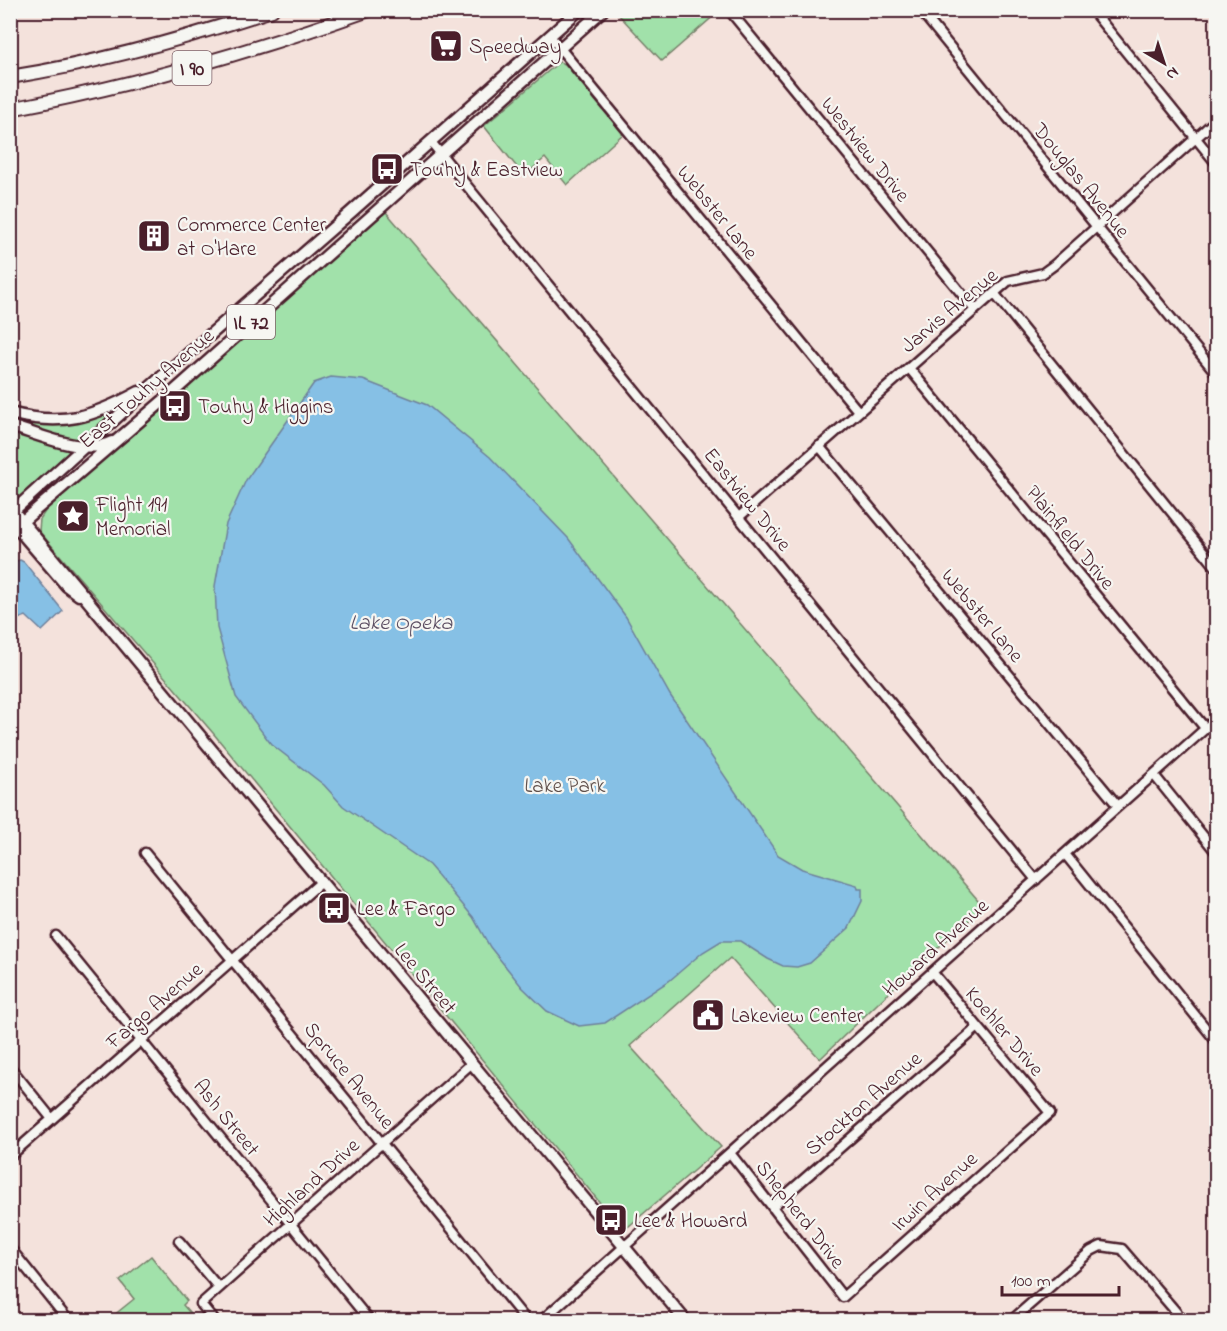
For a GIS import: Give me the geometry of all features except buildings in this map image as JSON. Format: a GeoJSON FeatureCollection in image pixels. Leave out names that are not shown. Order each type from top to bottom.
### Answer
{"type":"FeatureCollection","features":[{"type":"Feature","properties":{"kind":"highway","name":"I 90"},"geometry":{"type":"LineString","coordinates":[[10,77],[132,51],[272,10]]}},
{"type":"Feature","properties":{"kind":"highway","name":"I 90"},"geometry":{"type":"LineString","coordinates":[[10,109],[118,87],[205,64],[369,10]]}},
{"type":"Feature","properties":{"kind":"main road","name":"East Touhy Avenue"},"geometry":{"type":"LineString","coordinates":[[14,519],[84,448],[157,381],[579,10]]}},
{"type":"Feature","properties":{"kind":"main road","name":"East Touhy Avenue"},"geometry":{"type":"LineString","coordinates":[[14,519],[122,436],[561,50],[603,10]]}},
{"type":"Feature","properties":{"kind":"main road"},"geometry":{"type":"LineString","coordinates":[[10,413],[38,419],[64,420],[88,416],[116,404],[157,381]]}},
{"type":"Feature","properties":{"kind":"main road","name":"IL 72"},"geometry":{"type":"LineString","coordinates":[[10,426],[84,448],[108,444],[122,436]]}},
{"type":"Feature","properties":{"kind":"main road","name":"Lee Street"},"geometry":{"type":"LineString","coordinates":[[14,519],[67,586],[90,605],[686,1320]]}},
{"type":"Feature","properties":{"kind":"street","name":"Westview Drive"},"geometry":{"type":"LineString","coordinates":[[729,10],[975,310]]}},
{"type":"Feature","properties":{"kind":"street","name":"Douglas Avenue"},"geometry":{"type":"LineString","coordinates":[[920,10],[1216,373]]}},
{"type":"Feature","properties":{"kind":"street"},"geometry":{"type":"LineString","coordinates":[[1092,10],[1216,164]]}},
{"type":"Feature","properties":{"kind":"street","name":"Webster Lane"},"geometry":{"type":"LineString","coordinates":[[550,36],[858,411]]}},
{"type":"Feature","properties":{"kind":"street","name":"Jarvis Avenue"},"geometry":{"type":"LineString","coordinates":[[739,517],[1008,281],[1043,273],[1216,120]]}},
{"type":"Feature","properties":{"kind":"street","name":"Eastview Drive"},"geometry":{"type":"LineString","coordinates":[[431,142],[1036,880]]}},
{"type":"Feature","properties":{"kind":"street"},"geometry":{"type":"LineString","coordinates":[[994,293],[1216,567]]}},
{"type":"Feature","properties":{"kind":"street","name":"Plainfield Drive"},"geometry":{"type":"LineString","coordinates":[[909,368],[1206,729]]}},
{"type":"Feature","properties":{"kind":"street","name":"Webster Lane"},"geometry":{"type":"LineString","coordinates":[[819,446],[1119,806]]}},
{"type":"Feature","properties":{"kind":"street","name":"Howard Avenue"},"geometry":{"type":"LineString","coordinates":[[542,1320],[1216,719]]}},
{"type":"Feature","properties":{"kind":"street"},"geometry":{"type":"LineString","coordinates":[[1154,775],[1216,852]]}},
{"type":"Feature","properties":{"kind":"street","name":"Spruce Avenue"},"geometry":{"type":"LineString","coordinates":[[145,853],[526,1320]]}},
{"type":"Feature","properties":{"kind":"street"},"geometry":{"type":"LineString","coordinates":[[1065,854],[1216,1041]]}},
{"type":"Feature","properties":{"kind":"street","name":"Fargo Avenue"},"geometry":{"type":"LineString","coordinates":[[10,1156],[321,882]]}},
{"type":"Feature","properties":{"kind":"street","name":"Ash Street"},"geometry":{"type":"LineString","coordinates":[[56,936],[369,1320]]}},
{"type":"Feature","properties":{"kind":"street","name":"Koehler Drive"},"geometry":{"type":"LineString","coordinates":[[933,973],[1050,1113]]}},
{"type":"Feature","properties":{"kind":"street","name":"Stockton Avenue"},"geometry":{"type":"LineString","coordinates":[[772,1207],[978,1027]]}},
{"type":"Feature","properties":{"kind":"street","name":"Highland Drive"},"geometry":{"type":"LineString","coordinates":[[214,1320],[201,1304],[472,1063]]}},
{"type":"Feature","properties":{"kind":"street"},"geometry":{"type":"LineString","coordinates":[[10,1067],[52,1119]]}},
{"type":"Feature","properties":{"kind":"street","name":"Irwin Avenue"},"geometry":{"type":"LineString","coordinates":[[843,1297],[1050,1113]]}},
{"type":"Feature","properties":{"kind":"street","name":"Shepherd Drive"},"geometry":{"type":"LineString","coordinates":[[730,1153],[843,1297]]}},
{"type":"Feature","properties":{"kind":"street"},"geometry":{"type":"LineString","coordinates":[[179,1241],[219,1288]]}},
{"type":"Feature","properties":{"kind":"street"},"geometry":{"type":"LineString","coordinates":[[1012,1320],[1091,1251],[1101,1246],[1122,1249],[1183,1320]]}},
{"type":"Feature","properties":{"kind":"street"},"geometry":{"type":"LineString","coordinates":[[10,1248],[68,1320]]}},
{"type":"Feature","properties":{"kind":"green space"},"geometry":{"type":"Polygon","coordinates":[[[715,10],[717,13],[662,61],[617,13],[620,11],[715,10]]]}},
{"type":"Feature","properties":{"kind":"green space"},"geometry":{"type":"Polygon","coordinates":[[[559,62],[565,64],[623,134],[567,185],[545,158],[524,176],[484,126],[559,62]]]}},
{"type":"Feature","properties":{"kind":"green space","name":"Lake Park"},"geometry":{"type":"Polygon","coordinates":[[[386,212],[984,907],[903,979],[820,1059],[730,958],[630,1046],[721,1147],[629,1226],[620,1227],[213,733],[39,531],[40,519],[48,507],[386,212]]]}},
{"type":"Feature","properties":{"kind":"green space"},"geometry":{"type":"Polygon","coordinates":[[[122,407],[83,443],[11,422],[10,417],[39,423],[67,423],[94,418],[122,407]]]}},
{"type":"Feature","properties":{"kind":"green space"},"geometry":{"type":"Polygon","coordinates":[[[11,431],[74,450],[14,505],[11,501],[11,431]]]}},
{"type":"Feature","properties":{"kind":"green space"},"geometry":{"type":"Polygon","coordinates":[[[151,1256],[187,1301],[183,1305],[196,1320],[108,1320],[134,1299],[120,1281],[151,1256]]]}},
{"type":"Feature","properties":{"kind":"water","name":"Lake Opeka"},"geometry":{"type":"Polygon","coordinates":[[[331,377],[363,380],[427,405],[490,457],[568,538],[626,617],[670,695],[778,855],[802,869],[857,885],[858,889],[862,889],[862,901],[849,928],[810,963],[797,967],[783,966],[740,941],[721,941],[703,952],[669,981],[605,1023],[579,1026],[547,1011],[522,987],[490,947],[473,917],[429,865],[343,806],[324,785],[271,744],[236,697],[217,628],[215,586],[226,524],[246,480],[314,383],[331,377]]]}},
{"type":"Feature","properties":{"kind":"water"},"geometry":{"type":"Polygon","coordinates":[[[20,560],[63,611],[42,631],[26,616],[15,620],[11,614],[11,562],[20,560]]]}},
{"type":"Feature","properties":{"kind":"place","name":"Speedway"},"geometry":{"type":"Point","coordinates":[446,46]}},
{"type":"Feature","properties":{"kind":"place","name":"Touhy & Eastview"},"geometry":{"type":"Point","coordinates":[387,169]}},
{"type":"Feature","properties":{"kind":"place","name":"Commerce Center at O'Hare"},"geometry":{"type":"Point","coordinates":[154,236]}},
{"type":"Feature","properties":{"kind":"place","name":"Touhy & Higgins"},"geometry":{"type":"Point","coordinates":[175,406]}},
{"type":"Feature","properties":{"kind":"place","name":"Flight 191 Memorial"},"geometry":{"type":"Point","coordinates":[73,516]}},
{"type":"Feature","properties":{"kind":"place","name":"Lee & Fargo"},"geometry":{"type":"Point","coordinates":[334,908]}},
{"type":"Feature","properties":{"kind":"place","name":"Lakeview Center"},"geometry":{"type":"Point","coordinates":[708,1015]}},
{"type":"Feature","properties":{"kind":"place","name":"Lee & Howard"},"geometry":{"type":"Point","coordinates":[611,1220]}}]}
